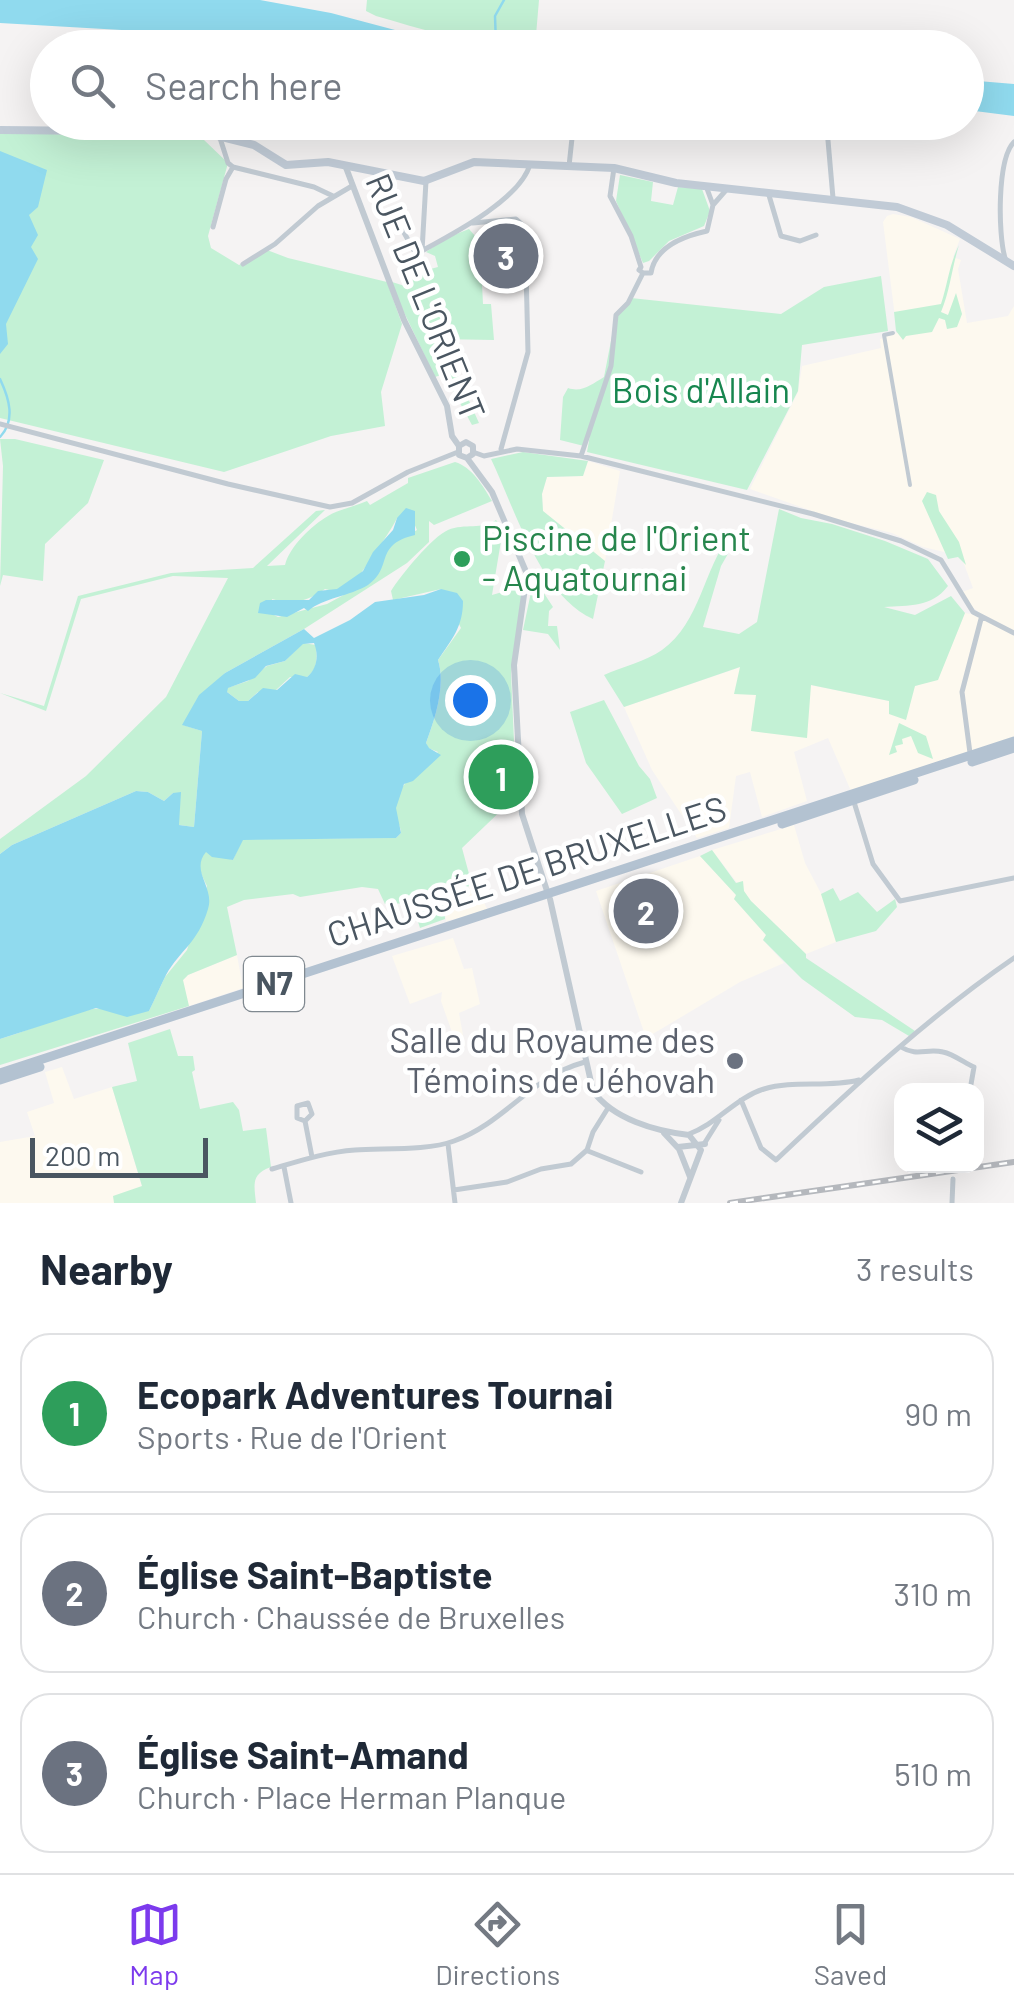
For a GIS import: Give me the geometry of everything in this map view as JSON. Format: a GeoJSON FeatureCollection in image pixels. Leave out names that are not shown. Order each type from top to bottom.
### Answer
{"type":"FeatureCollection","features":[{"type":"Feature","properties":{"kind":"main road"},"geometry":{"type":"LineString","coordinates":[[0,130],[30,130]]}},
{"type":"Feature","properties":{"kind":"main road"},"geometry":{"type":"LineString","coordinates":[[237,140],[254,145],[283,164],[328,162],[426,181],[467,162],[530,164],[614,168],[676,183],[832,198],[917,213],[1011,261]]}},
{"type":"Feature","properties":{"kind":"main road","name":"CHAUSSÉE DE BRUXELLES"},"geometry":{"type":"LineString","coordinates":[[0,1077],[1014,745]]}},
{"type":"Feature","properties":{"kind":"street"},"geometry":{"type":"LineString","coordinates":[[221,140],[232,167],[314,186],[332,196]]}},
{"type":"Feature","properties":{"kind":"street"},"geometry":{"type":"LineString","coordinates":[[569,166],[572,140]]}},
{"type":"Feature","properties":{"kind":"street"},"geometry":{"type":"LineString","coordinates":[[827,140],[832,198]]}},
{"type":"Feature","properties":{"kind":"street"},"geometry":{"type":"LineString","coordinates":[[994,252],[1000,232],[1005,155],[1012,144]]}},
{"type":"Feature","properties":{"kind":"street"},"geometry":{"type":"LineString","coordinates":[[378,209],[398,222],[412,254],[473,223],[508,193],[528,172],[530,164]]}},
{"type":"Feature","properties":{"kind":"street","name":"RUE DE L'ORIENT"},"geometry":{"type":"LineString","coordinates":[[345,165],[408,328],[445,402],[458,450]]}},
{"type":"Feature","properties":{"kind":"street"},"geometry":{"type":"LineString","coordinates":[[213,226],[232,167]]}},
{"type":"Feature","properties":{"kind":"street"},"geometry":{"type":"LineString","coordinates":[[614,168],[610,196],[630,236],[642,273],[651,273],[653,262],[685,236],[707,231],[712,205],[705,185]]}},
{"type":"Feature","properties":{"kind":"street"},"geometry":{"type":"LineString","coordinates":[[422,251],[426,181]]}},
{"type":"Feature","properties":{"kind":"street"},"geometry":{"type":"LineString","coordinates":[[242,264],[267,250],[332,196],[352,186]]}},
{"type":"Feature","properties":{"kind":"street"},"geometry":{"type":"LineString","coordinates":[[712,205],[728,189]]}},
{"type":"Feature","properties":{"kind":"street"},"geometry":{"type":"LineString","coordinates":[[768,192],[781,236],[800,241],[816,235]]}},
{"type":"Feature","properties":{"kind":"street"},"geometry":{"type":"LineString","coordinates":[[473,223],[516,219],[525,227],[528,352],[501,450]]}},
{"type":"Feature","properties":{"kind":"street"},"geometry":{"type":"LineString","coordinates":[[981,246],[993,241],[1000,232]]}},
{"type":"Feature","properties":{"kind":"street"},"geometry":{"type":"LineString","coordinates":[[1000,232],[1011,261]]}},
{"type":"Feature","properties":{"kind":"street"},"geometry":{"type":"LineString","coordinates":[[581,456],[610,366],[616,316],[642,273]]}},
{"type":"Feature","properties":{"kind":"street"},"geometry":{"type":"LineString","coordinates":[[893,334],[884,335],[910,485]]}},
{"type":"Feature","properties":{"kind":"street"},"geometry":{"type":"LineString","coordinates":[[0,424],[228,484],[330,506],[352,503],[468,442],[470,455]]}},
{"type":"Feature","properties":{"kind":"street"},"geometry":{"type":"LineString","coordinates":[[458,450],[484,456],[517,449],[581,456],[812,514],[901,541],[940,560],[981,619],[1014,633]]}},
{"type":"Feature","properties":{"kind":"street","name":"RUE DE L'ORIENT"},"geometry":{"type":"LineString","coordinates":[[470,455],[492,492],[526,574],[514,672],[524,826],[549,896],[585,1062],[594,1091],[608,1108]]}},
{"type":"Feature","properties":{"kind":"street"},"geometry":{"type":"LineString","coordinates":[[971,758],[962,692],[981,619]]}},
{"type":"Feature","properties":{"kind":"street"},"geometry":{"type":"LineString","coordinates":[[852,798],[873,864],[900,900],[1014,878]]}},
{"type":"Feature","properties":{"kind":"street"},"geometry":{"type":"LineString","coordinates":[[741,1100],[761,1148],[776,1160],[900,1046],[964,992],[1014,958]]}},
{"type":"Feature","properties":{"kind":"street"},"geometry":{"type":"LineString","coordinates":[[900,1046],[910,1052],[944,1052],[974,1068],[971,1083]]}},
{"type":"Feature","properties":{"kind":"street"},"geometry":{"type":"LineString","coordinates":[[272,1169],[352,1150],[448,1144],[495,1120],[543,1080],[585,1062]]}},
{"type":"Feature","properties":{"kind":"street"},"geometry":{"type":"LineString","coordinates":[[688,1135],[721,1117],[741,1100],[770,1088],[836,1086],[862,1079]]}},
{"type":"Feature","properties":{"kind":"street"},"geometry":{"type":"LineString","coordinates":[[454,1190],[499,1183],[570,1164],[587,1150],[608,1108],[663,1132],[688,1135],[702,1146]]}},
{"type":"Feature","properties":{"kind":"street"},"geometry":{"type":"LineString","coordinates":[[682,1200],[702,1146],[721,1117]]}},
{"type":"Feature","properties":{"kind":"street"},"geometry":{"type":"LineString","coordinates":[[305,1121],[312,1157]]}},
{"type":"Feature","properties":{"kind":"street"},"geometry":{"type":"LineString","coordinates":[[663,1132],[677,1147],[690,1179]]}},
{"type":"Feature","properties":{"kind":"street"},"geometry":{"type":"LineString","coordinates":[[448,1144],[456,1203]]}},
{"type":"Feature","properties":{"kind":"street"},"geometry":{"type":"LineString","coordinates":[[677,1147],[702,1146]]}},
{"type":"Feature","properties":{"kind":"street"},"geometry":{"type":"LineString","coordinates":[[587,1150],[641,1172]]}},
{"type":"Feature","properties":{"kind":"street"},"geometry":{"type":"LineString","coordinates":[[284,1166],[291,1203]]}},
{"type":"Feature","properties":{"kind":"street"},"geometry":{"type":"LineString","coordinates":[[952,1203],[954,1179]]}},
{"type":"Feature","properties":{"kind":"shaded area"},"geometry":{"type":"Polygon","coordinates":[[[893,214],[911,217],[960,239],[953,257],[961,260],[958,269],[967,323],[1008,316],[1014,306],[1014,737],[851,791],[828,738],[794,752],[807,801],[762,817],[750,772],[736,776],[729,828],[697,838],[652,770],[624,707],[741,667],[757,695],[751,731],[810,685],[889,701],[915,686],[938,679],[965,613],[984,616],[962,592],[973,588],[961,556],[750,489],[798,392],[802,366],[881,348],[880,339],[897,333],[883,222],[893,214]]]}},
{"type":"Feature","properties":{"kind":"shaded area"},"geometry":{"type":"Polygon","coordinates":[[[588,461],[620,471],[605,561],[543,511],[547,477],[583,476],[588,461]]]}},
{"type":"Feature","properties":{"kind":"shaded area"},"geometry":{"type":"Polygon","coordinates":[[[794,825],[805,863],[825,901],[836,942],[806,954],[751,901],[712,850],[794,825]]]}},
{"type":"Feature","properties":{"kind":"shaded area"},"geometry":{"type":"Polygon","coordinates":[[[700,856],[737,896],[734,899],[766,935],[763,940],[784,963],[740,982],[646,1038],[596,891],[700,856]]]}},
{"type":"Feature","properties":{"kind":"shaded area"},"geometry":{"type":"Polygon","coordinates":[[[476,885],[488,911],[446,921],[443,895],[476,885]]]}},
{"type":"Feature","properties":{"kind":"shaded area"},"geometry":{"type":"Polygon","coordinates":[[[453,938],[464,969],[472,968],[480,1004],[459,1013],[465,1046],[443,1050],[440,1041],[453,1035],[441,1001],[442,992],[410,1004],[392,956],[453,938]]]}},
{"type":"Feature","properties":{"kind":"shaded area"},"geometry":{"type":"Polygon","coordinates":[[[237,955],[243,988],[177,1010],[176,987],[188,975],[237,955]]]}},
{"type":"Feature","properties":{"kind":"shaded area"},"geometry":{"type":"Polygon","coordinates":[[[62,1067],[74,1099],[112,1087],[142,1187],[114,1196],[114,1203],[0,1203],[0,1142],[35,1136],[27,1112],[54,1103],[45,1072],[62,1067]]]}},
{"type":"Feature","properties":{"kind":"green space"},"geometry":{"type":"Polygon","coordinates":[[[367,0],[539,0],[536,30],[427,30],[366,11],[367,0]]]}},
{"type":"Feature","properties":{"kind":"green space"},"geometry":{"type":"Polygon","coordinates":[[[0,132],[30,133],[30,140],[204,140],[228,163],[208,236],[211,248],[239,265],[267,250],[387,282],[402,324],[381,392],[385,426],[331,436],[224,472],[0,418],[0,132]]]}},
{"type":"Feature","properties":{"kind":"green space"},"geometry":{"type":"Polygon","coordinates":[[[620,175],[653,182],[651,201],[673,205],[678,187],[702,189],[710,211],[704,226],[669,241],[643,263],[616,201],[620,175]]]}},
{"type":"Feature","properties":{"kind":"green space"},"geometry":{"type":"Polygon","coordinates":[[[493,225],[482,284],[483,304],[491,304],[494,340],[438,339],[442,362],[458,376],[479,423],[472,425],[444,374],[435,377],[389,281],[411,288],[419,272],[438,267],[435,256],[426,252],[446,238],[469,229],[476,237],[493,225]]]}},
{"type":"Feature","properties":{"kind":"green space"},"geometry":{"type":"Polygon","coordinates":[[[959,245],[941,312],[948,315],[956,293],[962,314],[957,327],[947,329],[945,320],[939,318],[932,332],[906,336],[903,340],[896,331],[894,312],[941,304],[959,245]]]}},
{"type":"Feature","properties":{"kind":"green space","name":"Bois d'Allain"},"geometry":{"type":"Polygon","coordinates":[[[881,276],[888,331],[802,345],[798,391],[747,490],[587,452],[590,435],[584,446],[560,440],[563,397],[568,388],[582,389],[604,377],[616,315],[631,298],[781,314],[824,287],[881,276]]]}},
{"type":"Feature","properties":{"kind":"green space"},"geometry":{"type":"Polygon","coordinates":[[[0,439],[104,460],[88,503],[45,544],[43,581],[3,575],[0,586],[0,439]]]}},
{"type":"Feature","properties":{"kind":"green space"},"geometry":{"type":"Polygon","coordinates":[[[523,452],[588,461],[583,476],[547,477],[542,494],[543,511],[605,561],[593,619],[574,607],[544,571],[491,459],[523,452]]]}},
{"type":"Feature","properties":{"kind":"green space"},"geometry":{"type":"Polygon","coordinates":[[[455,462],[472,473],[492,501],[434,525],[429,521],[429,542],[407,563],[304,629],[225,673],[183,725],[202,731],[194,827],[179,825],[173,793],[164,801],[148,792],[136,791],[12,845],[0,854],[0,839],[86,776],[166,697],[228,578],[173,576],[81,599],[46,711],[0,693],[44,706],[78,596],[171,573],[253,568],[316,511],[325,510],[267,566],[285,565],[296,544],[321,520],[367,501],[370,505],[408,483],[408,478],[455,462]],[[397,518],[364,569],[351,581],[300,601],[272,599],[274,615],[327,604],[351,591],[393,543],[417,530],[413,521],[397,518]]]}},
{"type":"Feature","properties":{"kind":"green space"},"geometry":{"type":"Polygon","coordinates":[[[927,492],[936,495],[939,511],[959,542],[966,565],[958,557],[948,559],[922,501],[927,492]]]}},
{"type":"Feature","properties":{"kind":"green space"},"geometry":{"type":"Polygon","coordinates":[[[779,509],[885,541],[928,559],[948,586],[927,602],[884,607],[915,615],[951,596],[965,613],[938,680],[915,686],[906,720],[889,714],[889,701],[811,685],[807,738],[751,731],[756,695],[734,694],[740,667],[624,707],[604,675],[656,654],[675,638],[694,610],[731,534],[737,538],[721,566],[703,627],[739,634],[757,622],[779,509]]]}},
{"type":"Feature","properties":{"kind":"green space"},"geometry":{"type":"Polygon","coordinates":[[[496,520],[503,529],[492,595],[526,585],[511,673],[515,764],[505,768],[510,802],[462,848],[472,885],[443,895],[445,919],[420,928],[412,903],[385,904],[378,889],[362,887],[300,897],[293,894],[244,900],[227,907],[237,955],[183,980],[189,1006],[0,1065],[0,1039],[93,1009],[149,1011],[165,977],[187,950],[207,886],[200,864],[206,851],[233,860],[242,839],[396,838],[401,833],[396,818],[397,798],[408,781],[438,752],[426,743],[440,691],[438,660],[461,628],[441,589],[393,600],[391,591],[441,534],[496,520]]]}},
{"type":"Feature","properties":{"kind":"green space"},"geometry":{"type":"Polygon","coordinates":[[[534,578],[553,607],[548,626],[557,626],[560,650],[548,634],[523,630],[534,578]]]}},
{"type":"Feature","properties":{"kind":"green space"},"geometry":{"type":"Polygon","coordinates":[[[303,643],[316,645],[315,667],[307,677],[290,677],[276,690],[258,692],[248,701],[239,701],[227,692],[227,688],[248,681],[267,666],[285,661],[303,643]]]}},
{"type":"Feature","properties":{"kind":"green space"},"geometry":{"type":"Polygon","coordinates":[[[604,700],[657,798],[622,814],[586,763],[570,712],[604,700]]]}},
{"type":"Feature","properties":{"kind":"green space"},"geometry":{"type":"Polygon","coordinates":[[[899,723],[926,736],[933,759],[918,753],[911,736],[902,739],[903,744],[895,746],[897,752],[889,755],[899,723]]]}},
{"type":"Feature","properties":{"kind":"green space"},"geometry":{"type":"Polygon","coordinates":[[[712,850],[736,883],[743,881],[751,901],[806,958],[915,1031],[909,1036],[882,1020],[855,1017],[802,979],[763,940],[766,935],[734,899],[736,895],[700,856],[712,850]]]}},
{"type":"Feature","properties":{"kind":"green space"},"geometry":{"type":"Polygon","coordinates":[[[833,888],[840,901],[858,892],[877,912],[895,899],[897,907],[876,931],[836,942],[821,894],[833,888]]]}},
{"type":"Feature","properties":{"kind":"green space"},"geometry":{"type":"Polygon","coordinates":[[[170,1029],[178,1056],[193,1056],[192,1072],[200,1109],[233,1102],[239,1110],[243,1131],[266,1128],[271,1167],[255,1180],[256,1203],[114,1203],[113,1196],[142,1186],[112,1087],[137,1081],[128,1043],[170,1029]]]}},
{"type":"Feature","properties":{"kind":"water"},"geometry":{"type":"Polygon","coordinates":[[[0,0],[260,0],[395,30],[121,30],[0,23],[0,0]]]}},
{"type":"Feature","properties":{"kind":"water"},"geometry":{"type":"Polygon","coordinates":[[[984,82],[1014,84],[1014,116],[984,112],[984,82]]]}},
{"type":"Feature","properties":{"kind":"water"},"geometry":{"type":"Polygon","coordinates":[[[0,151],[47,170],[38,207],[29,215],[38,235],[31,247],[38,259],[6,324],[8,344],[0,354],[0,151]]]}},
{"type":"Feature","properties":{"kind":"water"},"geometry":{"type":"Polygon","coordinates":[[[406,508],[415,511],[415,535],[394,544],[376,578],[368,585],[287,617],[258,613],[260,603],[266,600],[309,600],[318,591],[337,589],[363,571],[406,508]]]}},
{"type":"Feature","properties":{"kind":"water"},"geometry":{"type":"Polygon","coordinates":[[[441,589],[457,593],[463,601],[456,632],[438,660],[440,691],[426,743],[441,755],[413,781],[404,784],[396,808],[401,833],[396,838],[243,840],[233,860],[212,857],[206,852],[201,866],[209,901],[204,921],[166,975],[149,1011],[127,1017],[96,1008],[0,1039],[0,854],[12,845],[136,791],[148,792],[164,801],[181,792],[179,825],[194,827],[202,731],[182,725],[199,695],[225,673],[304,629],[314,638],[375,602],[441,589]],[[314,643],[303,644],[285,661],[266,666],[255,678],[228,688],[227,692],[239,701],[248,701],[263,688],[277,690],[295,674],[307,677],[317,657],[314,643]]]}},
{"type":"Feature","properties":{"kind":"waterway"},"geometry":{"type":"LineString","coordinates":[[495,30],[495,16],[504,0]]}},
{"type":"Feature","properties":{"kind":"waterway"},"geometry":{"type":"LineString","coordinates":[[0,379],[9,416],[0,437]]}},
{"type":"Feature","properties":{"kind":"railway"},"geometry":{"type":"LineString","coordinates":[[730,1203],[1014,1162]]}},
{"type":"Feature","properties":{"kind":"place","name":"Église Saint-Amand"},"geometry":{"type":"Point","coordinates":[506,256]}},
{"type":"Feature","properties":{"kind":"place","name":"Piscine de l'Orient - Aquatournai"},"geometry":{"type":"Point","coordinates":[462,559]}},
{"type":"Feature","properties":{"kind":"place","name":"Ecopark Adventures Tournai"},"geometry":{"type":"Point","coordinates":[501,777]}},
{"type":"Feature","properties":{"kind":"place","name":"Église Saint-Baptiste"},"geometry":{"type":"Point","coordinates":[646,911]}},
{"type":"Feature","properties":{"kind":"place","name":"Salle du Royaume des Témoins de Jéhovah"},"geometry":{"type":"Point","coordinates":[735,1061]}}]}
